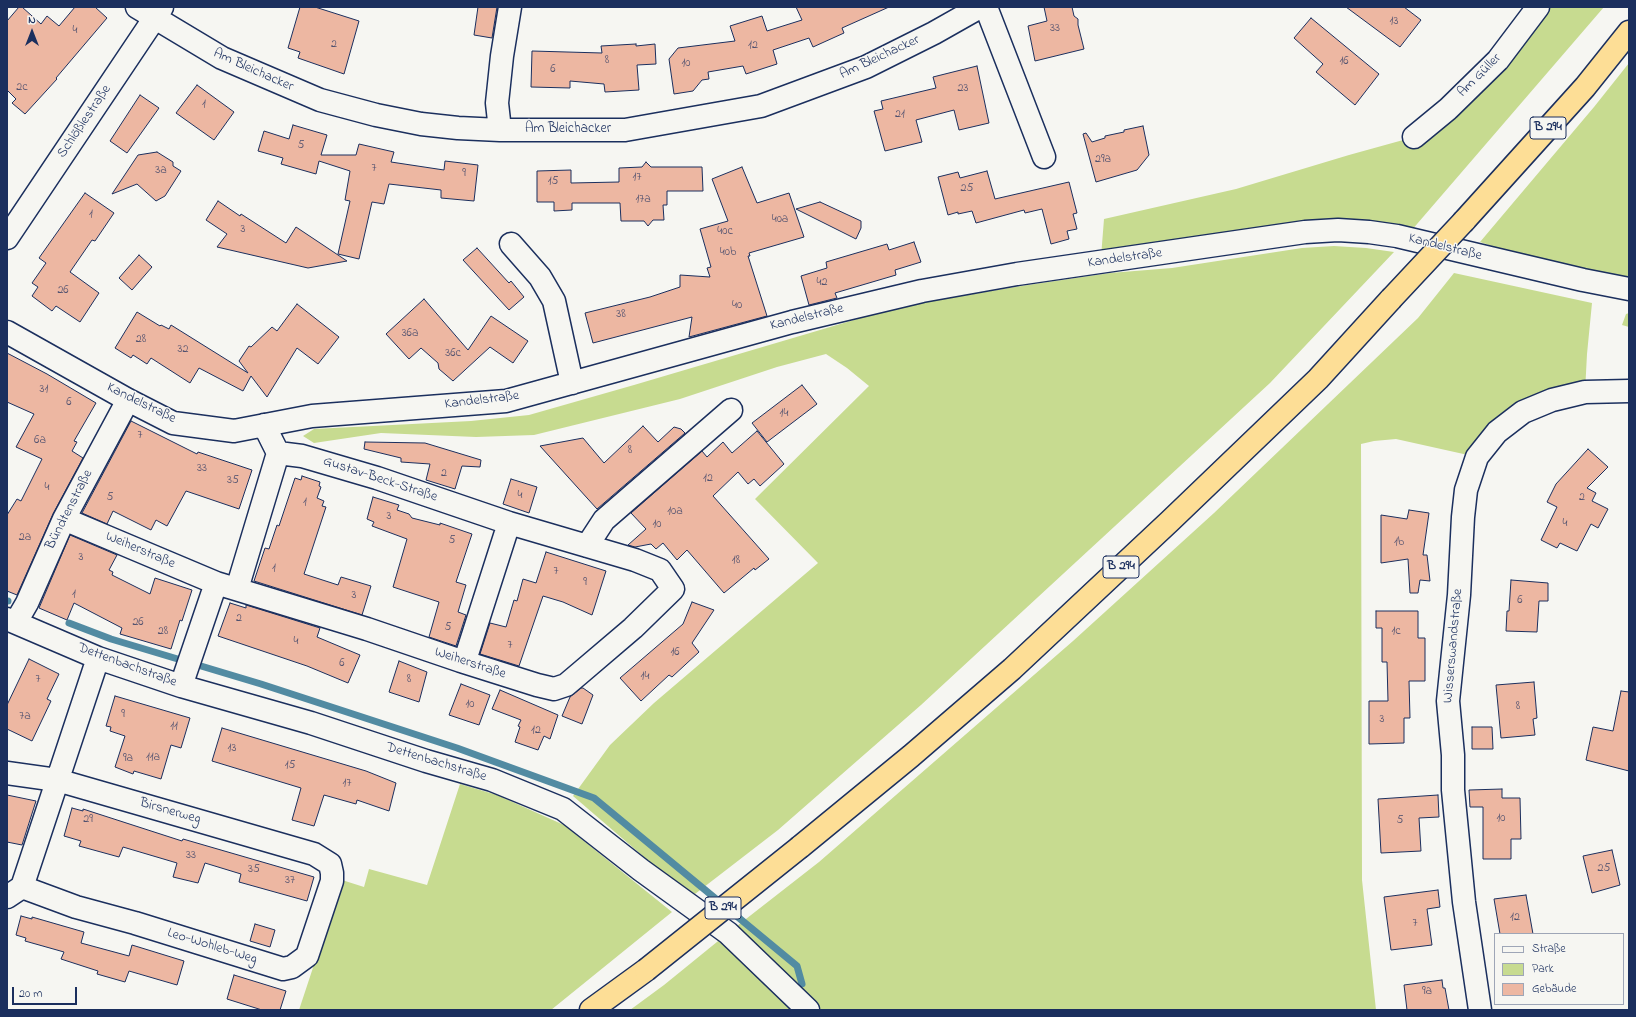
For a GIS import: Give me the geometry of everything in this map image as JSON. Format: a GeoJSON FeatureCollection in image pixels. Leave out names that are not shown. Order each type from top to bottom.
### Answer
{"type":"FeatureCollection","features":[{"type":"Feature","properties":{"kind":"highway","name":"B 294"},"geometry":{"type":"LineString","coordinates":[[591,1010],[646,970],[911,756],[1012,669],[1170,521],[1318,379],[1585,88],[1629,32]]}},
{"type":"Feature","properties":{"kind":"street"},"geometry":{"type":"LineString","coordinates":[[500,130],[497,103],[502,56],[510,7]]}},
{"type":"Feature","properties":{"kind":"street","name":"Am Bleichacker"},"geometry":{"type":"LineString","coordinates":[[151,11],[222,58],[320,100],[376,115],[421,124],[458,128],[500,130],[625,130],[760,106],[866,68],[934,33],[980,7]]}},
{"type":"Feature","properties":{"kind":"street"},"geometry":{"type":"LineString","coordinates":[[986,7],[1044,157]]}},
{"type":"Feature","properties":{"kind":"street","name":"Am Güller"},"geometry":{"type":"LineString","coordinates":[[1414,137],[1448,109],[1498,60],[1538,7]]}},
{"type":"Feature","properties":{"kind":"street","name":"Schlößlestraße"},"geometry":{"type":"LineString","coordinates":[[7,238],[151,11]]}},
{"type":"Feature","properties":{"kind":"street","name":"Kandelstraße"},"geometry":{"type":"LineString","coordinates":[[7,332],[128,400],[173,423],[234,431],[312,416],[506,401],[772,327],[922,291],[1017,274],[1305,232],[1338,230],[1397,236],[1575,278],[1629,289]]}},
{"type":"Feature","properties":{"kind":"street"},"geometry":{"type":"LineString","coordinates":[[511,244],[540,277],[554,301],[572,383]]}},
{"type":"Feature","properties":{"kind":"street","name":"Wisserswandstraße"},"geometry":{"type":"LineString","coordinates":[[1480,1010],[1464,902],[1453,790],[1453,755],[1448,701],[1459,595],[1463,516],[1466,490],[1478,457],[1497,432],[1523,412],[1552,400],[1585,392],[1629,391]]}},
{"type":"Feature","properties":{"kind":"street","name":"Bündtenstraße"},"geometry":{"type":"LineString","coordinates":[[18,614],[64,519],[128,400]]}},
{"type":"Feature","properties":{"kind":"street"},"geometry":{"type":"LineString","coordinates":[[587,546],[604,520],[731,410]]}},
{"type":"Feature","properties":{"kind":"street"},"geometry":{"type":"LineString","coordinates":[[237,589],[278,453],[264,425]]}},
{"type":"Feature","properties":{"kind":"street","name":"Gustav-Beck-Straße"},"geometry":{"type":"LineString","coordinates":[[278,453],[302,456],[377,478],[509,523],[635,560],[660,570],[673,589]]}},
{"type":"Feature","properties":{"kind":"street","name":"Weiherstraße"},"geometry":{"type":"LineString","coordinates":[[64,519],[216,583],[367,629],[536,685],[554,689],[566,685],[633,628],[673,589]]}},
{"type":"Feature","properties":{"kind":"street"},"geometry":{"type":"LineString","coordinates":[[461,661],[467,654],[509,523]]}},
{"type":"Feature","properties":{"kind":"street"},"geometry":{"type":"LineString","coordinates":[[187,666],[216,583]]}},
{"type":"Feature","properties":{"kind":"street","name":"Dettenbachstraße"},"geometry":{"type":"LineString","coordinates":[[18,614],[98,658],[187,666],[311,723],[426,761],[492,780],[563,809],[641,870],[728,932],[808,1010]]}},
{"type":"Feature","properties":{"kind":"street","name":"Leo-Wohleb-Weg"},"geometry":{"type":"LineString","coordinates":[[98,658],[57,780],[15,892],[135,923],[283,969],[292,967],[307,956],[332,881],[330,864]]}},
{"type":"Feature","properties":{"kind":"street","name":"Birsnerweg"},"geometry":{"type":"LineString","coordinates":[[7,773],[57,780],[314,854],[330,864]]}},
{"type":"Feature","properties":{"kind":"green space"},"geometry":{"type":"Polygon","coordinates":[[[1538,7],[1604,7],[1411,231],[1101,257],[1104,219],[1236,189],[1414,137],[1538,7]]]}},
{"type":"Feature","properties":{"kind":"green space"},"geometry":{"type":"Polygon","coordinates":[[[1629,63],[1629,278],[1546,264],[1480,242],[1594,107],[1629,63]]]}},
{"type":"Feature","properties":{"kind":"green space"},"geometry":{"type":"Polygon","coordinates":[[[1334,246],[1394,252],[1270,383],[921,705],[778,830],[695,894],[658,869],[573,796],[610,745],[654,703],[818,563],[755,499],[869,386],[847,368],[826,354],[777,367],[680,399],[534,435],[476,437],[381,433],[314,443],[303,436],[314,429],[471,421],[529,415],[864,317],[926,302],[1110,273],[1172,268],[1302,248],[1334,246]]]}},
{"type":"Feature","properties":{"kind":"green space"},"geometry":{"type":"Polygon","coordinates":[[[1454,273],[1592,303],[1585,392],[1552,400],[1477,457],[1396,439],[1361,444],[1362,880],[1376,1010],[630,1010],[664,985],[819,862],[1073,641],[1214,513],[1418,318],[1454,273]]]}},
{"type":"Feature","properties":{"kind":"green space"},"geometry":{"type":"Polygon","coordinates":[[[1629,313],[1629,327],[1622,325],[1626,314],[1629,313]]]}},
{"type":"Feature","properties":{"kind":"green space"},"geometry":{"type":"Polygon","coordinates":[[[460,784],[497,795],[564,825],[672,912],[551,1010],[299,1010],[342,880],[364,887],[369,869],[427,885],[460,784]]]}},
{"type":"Feature","properties":{"kind":"building"},"geometry":{"type":"Polygon","coordinates":[[[19,7],[22,7],[41,24],[47,16],[59,26],[75,7],[95,7],[107,18],[56,78],[57,79],[25,114],[12,103],[16,99],[7,90],[7,21],[19,7]]]}},
{"type":"Feature","properties":{"kind":"building"},"geometry":{"type":"Polygon","coordinates":[[[300,7],[315,7],[359,21],[344,74],[298,58],[300,52],[288,48],[300,7]]]}},
{"type":"Feature","properties":{"kind":"building"},"geometry":{"type":"Polygon","coordinates":[[[478,7],[497,7],[492,38],[474,35],[478,7]]]}},
{"type":"Feature","properties":{"kind":"building"},"geometry":{"type":"Polygon","coordinates":[[[796,7],[889,7],[842,28],[844,33],[813,47],[809,38],[773,50],[777,64],[746,74],[743,66],[708,72],[709,79],[702,80],[693,91],[674,94],[669,59],[678,48],[735,41],[730,26],[762,16],[767,31],[802,20],[796,7]]]}},
{"type":"Feature","properties":{"kind":"building"},"geometry":{"type":"Polygon","coordinates":[[[1044,7],[1072,7],[1074,16],[1078,19],[1084,49],[1035,61],[1028,26],[1047,21],[1044,7]]]}},
{"type":"Feature","properties":{"kind":"building"},"geometry":{"type":"Polygon","coordinates":[[[1346,7],[1404,7],[1421,20],[1400,47],[1346,7]]]}},
{"type":"Feature","properties":{"kind":"building"},"geometry":{"type":"Polygon","coordinates":[[[1311,18],[1379,74],[1355,105],[1316,72],[1323,64],[1294,38],[1311,18]]]}},
{"type":"Feature","properties":{"kind":"building"},"geometry":{"type":"Polygon","coordinates":[[[636,44],[636,46],[655,44],[656,64],[637,65],[639,90],[605,92],[604,84],[570,81],[570,88],[531,87],[532,51],[602,53],[601,46],[636,44]]]}},
{"type":"Feature","properties":{"kind":"building"},"geometry":{"type":"Polygon","coordinates":[[[977,66],[989,123],[959,130],[954,110],[916,120],[922,142],[885,151],[874,111],[883,109],[881,101],[936,88],[933,77],[977,66]]]}},
{"type":"Feature","properties":{"kind":"building"},"geometry":{"type":"Polygon","coordinates":[[[197,85],[234,112],[214,140],[176,113],[197,85]]]}},
{"type":"Feature","properties":{"kind":"building"},"geometry":{"type":"Polygon","coordinates":[[[140,95],[159,108],[127,153],[110,141],[140,95]]]}},
{"type":"Feature","properties":{"kind":"building"},"geometry":{"type":"Polygon","coordinates":[[[293,125],[327,135],[321,155],[356,155],[359,144],[394,152],[391,162],[444,170],[445,161],[478,165],[474,201],[441,198],[441,190],[389,184],[384,204],[372,202],[359,259],[338,254],[350,201],[345,200],[350,171],[319,161],[316,174],[281,164],[283,158],[258,151],[264,131],[289,139],[293,125]]]}},
{"type":"Feature","properties":{"kind":"building"},"geometry":{"type":"Polygon","coordinates":[[[1143,126],[1149,155],[1137,170],[1096,182],[1083,134],[1086,133],[1092,142],[1105,138],[1105,136],[1124,132],[1124,130],[1143,126]]]}},
{"type":"Feature","properties":{"kind":"building"},"geometry":{"type":"Polygon","coordinates":[[[157,152],[173,162],[173,166],[181,171],[165,196],[156,201],[137,184],[112,194],[138,155],[157,152]]]}},
{"type":"Feature","properties":{"kind":"building"},"geometry":{"type":"Polygon","coordinates":[[[646,162],[651,167],[702,167],[703,191],[667,191],[667,205],[663,205],[664,220],[653,220],[648,226],[644,221],[621,221],[620,203],[572,203],[572,210],[554,211],[554,202],[537,202],[537,171],[571,170],[571,183],[619,182],[619,168],[642,167],[646,162]]]}},
{"type":"Feature","properties":{"kind":"building"},"geometry":{"type":"Polygon","coordinates":[[[742,167],[757,203],[789,193],[804,237],[749,253],[750,256],[748,256],[767,316],[689,337],[692,317],[593,343],[585,313],[650,297],[680,287],[680,275],[710,277],[707,268],[711,267],[700,229],[728,221],[712,179],[742,167]]]}},
{"type":"Feature","properties":{"kind":"building"},"geometry":{"type":"Polygon","coordinates":[[[987,171],[995,199],[1069,182],[1077,213],[1073,214],[1077,229],[1067,231],[1069,239],[1051,244],[1042,209],[1025,213],[1024,210],[976,223],[972,211],[958,214],[958,212],[948,215],[938,177],[958,172],[960,178],[987,171]]]}},
{"type":"Feature","properties":{"kind":"building"},"geometry":{"type":"Polygon","coordinates":[[[85,193],[114,213],[95,241],[92,240],[70,272],[99,293],[80,322],[56,306],[52,311],[32,296],[38,287],[32,283],[46,263],[39,258],[85,193]]]}},
{"type":"Feature","properties":{"kind":"building"},"geometry":{"type":"Polygon","coordinates":[[[218,201],[240,216],[241,214],[286,243],[296,227],[347,261],[308,268],[217,247],[227,234],[206,220],[218,201]]]}},
{"type":"Feature","properties":{"kind":"building"},"geometry":{"type":"Polygon","coordinates":[[[820,202],[861,221],[861,228],[856,239],[796,209],[820,202]]]}},
{"type":"Feature","properties":{"kind":"building"},"geometry":{"type":"Polygon","coordinates":[[[914,242],[921,262],[895,270],[896,275],[835,293],[837,298],[809,305],[801,276],[827,268],[826,262],[887,244],[889,250],[914,242]]]}},
{"type":"Feature","properties":{"kind":"building"},"geometry":{"type":"Polygon","coordinates":[[[477,248],[509,283],[511,281],[524,297],[509,310],[463,260],[477,248]]]}},
{"type":"Feature","properties":{"kind":"building"},"geometry":{"type":"Polygon","coordinates":[[[139,255],[152,267],[132,290],[119,278],[139,255]]]}},
{"type":"Feature","properties":{"kind":"building"},"geometry":{"type":"Polygon","coordinates":[[[424,299],[468,350],[491,316],[528,341],[513,363],[490,347],[453,381],[439,369],[438,363],[421,348],[409,359],[386,334],[424,299]]]}},
{"type":"Feature","properties":{"kind":"building"},"geometry":{"type":"Polygon","coordinates":[[[297,304],[339,337],[318,364],[297,348],[267,397],[251,376],[243,391],[199,368],[190,383],[151,358],[147,364],[133,355],[131,358],[115,348],[137,312],[160,326],[161,325],[169,329],[171,325],[248,373],[239,361],[249,346],[251,347],[272,327],[277,331],[297,304]]]}},
{"type":"Feature","properties":{"kind":"building"},"geometry":{"type":"Polygon","coordinates":[[[7,353],[47,374],[96,403],[74,441],[77,442],[72,451],[83,458],[53,514],[17,595],[7,591],[7,515],[17,499],[21,501],[42,459],[16,447],[34,414],[7,402],[7,353]]]}},
{"type":"Feature","properties":{"kind":"building"},"geometry":{"type":"Polygon","coordinates":[[[802,385],[817,404],[767,442],[752,423],[802,385]]]}},
{"type":"Feature","properties":{"kind":"building"},"geometry":{"type":"Polygon","coordinates":[[[131,421],[197,454],[198,452],[252,470],[239,509],[186,491],[167,526],[156,520],[151,530],[113,511],[107,524],[82,513],[131,421]]]}},
{"type":"Feature","properties":{"kind":"building"},"geometry":{"type":"Polygon","coordinates":[[[643,426],[658,442],[674,427],[681,429],[685,433],[597,509],[540,446],[583,438],[604,463],[643,426]]]}},
{"type":"Feature","properties":{"kind":"building"},"geometry":{"type":"Polygon","coordinates":[[[757,431],[784,464],[760,486],[754,479],[748,484],[738,472],[713,496],[769,559],[755,570],[754,568],[724,593],[687,550],[677,560],[663,543],[656,549],[651,544],[635,547],[628,545],[646,529],[631,513],[702,451],[707,457],[723,442],[732,453],[757,431]]]}},
{"type":"Feature","properties":{"kind":"building"},"geometry":{"type":"Polygon","coordinates":[[[365,442],[425,443],[481,460],[480,467],[462,466],[455,489],[426,480],[430,464],[401,462],[401,458],[364,449],[365,442]]]}},
{"type":"Feature","properties":{"kind":"building"},"geometry":{"type":"Polygon","coordinates":[[[1588,449],[1608,467],[1587,488],[1596,493],[1592,501],[1608,509],[1598,528],[1591,524],[1577,551],[1560,543],[1557,548],[1541,540],[1557,507],[1547,502],[1556,484],[1588,449]]]}},
{"type":"Feature","properties":{"kind":"building"},"geometry":{"type":"Polygon","coordinates":[[[302,476],[320,482],[319,486],[321,487],[317,498],[324,501],[322,506],[326,507],[304,574],[338,585],[341,577],[371,586],[362,615],[254,581],[265,548],[269,549],[277,525],[279,526],[295,478],[301,480],[302,476]]]}},
{"type":"Feature","properties":{"kind":"building"},"geometry":{"type":"Polygon","coordinates":[[[511,479],[537,487],[529,513],[503,504],[511,479]]]}},
{"type":"Feature","properties":{"kind":"building"},"geometry":{"type":"Polygon","coordinates":[[[373,497],[399,505],[397,510],[409,514],[412,518],[440,525],[440,523],[472,534],[456,582],[466,585],[458,612],[466,615],[456,646],[429,637],[439,602],[393,587],[407,539],[372,526],[374,522],[367,519],[373,497]]]}},
{"type":"Feature","properties":{"kind":"building"},"geometry":{"type":"Polygon","coordinates":[[[1409,510],[1429,513],[1423,555],[1427,555],[1430,581],[1420,580],[1418,593],[1410,593],[1408,559],[1381,563],[1381,515],[1407,519],[1409,510]]]}},
{"type":"Feature","properties":{"kind":"building"},"geometry":{"type":"Polygon","coordinates":[[[70,535],[117,555],[109,570],[113,572],[112,575],[150,594],[155,578],[192,590],[182,621],[180,620],[171,649],[120,634],[122,628],[74,603],[67,620],[39,608],[70,535]]]}},
{"type":"Feature","properties":{"kind":"building"},"geometry":{"type":"Polygon","coordinates":[[[546,552],[606,571],[592,615],[563,602],[543,596],[519,666],[480,654],[490,623],[506,627],[514,600],[517,601],[523,579],[536,583],[546,552]]]}},
{"type":"Feature","properties":{"kind":"building"},"geometry":{"type":"Polygon","coordinates":[[[1511,580],[1548,583],[1548,601],[1539,601],[1537,632],[1506,631],[1511,580]]]}},
{"type":"Feature","properties":{"kind":"building"},"geometry":{"type":"Polygon","coordinates":[[[692,602],[714,610],[692,643],[699,652],[672,677],[669,675],[641,701],[620,678],[683,624],[692,602]]]}},
{"type":"Feature","properties":{"kind":"building"},"geometry":{"type":"Polygon","coordinates":[[[230,603],[246,608],[246,605],[320,628],[317,637],[360,655],[348,683],[307,666],[218,636],[230,603]]]}},
{"type":"Feature","properties":{"kind":"building"},"geometry":{"type":"Polygon","coordinates":[[[1376,611],[1418,611],[1418,638],[1425,638],[1425,681],[1409,681],[1410,718],[1404,718],[1404,743],[1369,744],[1369,701],[1388,701],[1387,662],[1382,662],[1382,628],[1376,628],[1376,611]]]}},
{"type":"Feature","properties":{"kind":"building"},"geometry":{"type":"Polygon","coordinates":[[[29,659],[59,674],[47,699],[51,701],[32,741],[7,729],[7,705],[29,659]]]}},
{"type":"Feature","properties":{"kind":"building"},"geometry":{"type":"Polygon","coordinates":[[[399,661],[427,672],[419,702],[389,692],[399,661]]]}},
{"type":"Feature","properties":{"kind":"building"},"geometry":{"type":"Polygon","coordinates":[[[1534,682],[1537,718],[1533,719],[1535,735],[1501,738],[1496,685],[1534,682]]]}},
{"type":"Feature","properties":{"kind":"building"},"geometry":{"type":"Polygon","coordinates":[[[461,684],[490,695],[479,725],[449,715],[461,684]]]}},
{"type":"Feature","properties":{"kind":"building"},"geometry":{"type":"Polygon","coordinates":[[[581,688],[593,695],[582,724],[562,716],[570,697],[581,688]]]}},
{"type":"Feature","properties":{"kind":"building"},"geometry":{"type":"Polygon","coordinates":[[[500,690],[558,715],[550,739],[544,736],[538,750],[515,742],[520,727],[518,726],[521,720],[492,709],[500,690]]]}},
{"type":"Feature","properties":{"kind":"building"},"geometry":{"type":"Polygon","coordinates":[[[1621,691],[1629,692],[1629,771],[1586,760],[1593,727],[1613,731],[1621,691]]]}},
{"type":"Feature","properties":{"kind":"building"},"geometry":{"type":"Polygon","coordinates":[[[115,696],[190,718],[181,748],[171,745],[161,779],[134,771],[133,774],[115,767],[125,736],[110,731],[111,727],[106,726],[115,696]]]}},
{"type":"Feature","properties":{"kind":"building"},"geometry":{"type":"Polygon","coordinates":[[[1472,727],[1492,727],[1493,749],[1472,749],[1472,727]]]}},
{"type":"Feature","properties":{"kind":"building"},"geometry":{"type":"Polygon","coordinates":[[[222,728],[366,771],[396,783],[389,811],[357,800],[356,804],[324,795],[314,826],[292,820],[301,788],[212,761],[222,728]]]}},
{"type":"Feature","properties":{"kind":"building"},"geometry":{"type":"Polygon","coordinates":[[[1502,789],[1502,798],[1520,798],[1521,839],[1511,839],[1511,859],[1483,859],[1483,807],[1470,807],[1469,790],[1502,789]]]}},
{"type":"Feature","properties":{"kind":"building"},"geometry":{"type":"Polygon","coordinates":[[[7,795],[36,801],[22,845],[7,842],[7,795]]]}},
{"type":"Feature","properties":{"kind":"building"},"geometry":{"type":"Polygon","coordinates":[[[1438,795],[1439,817],[1419,818],[1421,851],[1381,853],[1378,799],[1438,795]]]}},
{"type":"Feature","properties":{"kind":"building"},"geometry":{"type":"Polygon","coordinates":[[[72,808],[83,811],[83,809],[182,841],[183,839],[314,877],[307,901],[239,882],[241,874],[205,863],[198,883],[173,877],[177,863],[123,847],[119,857],[79,846],[81,841],[64,836],[72,808]]]}},
{"type":"Feature","properties":{"kind":"building"},"geometry":{"type":"Polygon","coordinates":[[[1612,850],[1620,885],[1592,893],[1583,856],[1612,850]]]}},
{"type":"Feature","properties":{"kind":"building"},"geometry":{"type":"Polygon","coordinates":[[[1438,890],[1440,907],[1427,909],[1432,945],[1391,950],[1384,897],[1438,890]]]}},
{"type":"Feature","properties":{"kind":"building"},"geometry":{"type":"Polygon","coordinates":[[[1526,895],[1533,933],[1500,933],[1494,899],[1526,895]]]}},
{"type":"Feature","properties":{"kind":"building"},"geometry":{"type":"Polygon","coordinates":[[[21,916],[32,919],[32,917],[84,932],[81,943],[129,956],[132,945],[184,961],[177,985],[129,971],[125,982],[97,974],[98,971],[61,959],[64,952],[25,941],[26,938],[16,935],[21,916]]]}},
{"type":"Feature","properties":{"kind":"building"},"geometry":{"type":"Polygon","coordinates":[[[255,924],[275,930],[270,947],[250,941],[255,924]]]}},
{"type":"Feature","properties":{"kind":"building"},"geometry":{"type":"Polygon","coordinates":[[[234,975],[286,991],[280,1010],[262,1010],[227,999],[234,975]]]}},
{"type":"Feature","properties":{"kind":"building"},"geometry":{"type":"Polygon","coordinates":[[[1442,980],[1449,1010],[1407,1010],[1404,985],[1442,980]]]}},
{"type":"Feature","properties":{"kind":"waterway"},"geometry":{"type":"LineString","coordinates":[[69,623],[111,639],[261,684],[457,748],[594,798],[797,966],[802,984]]}}]}
